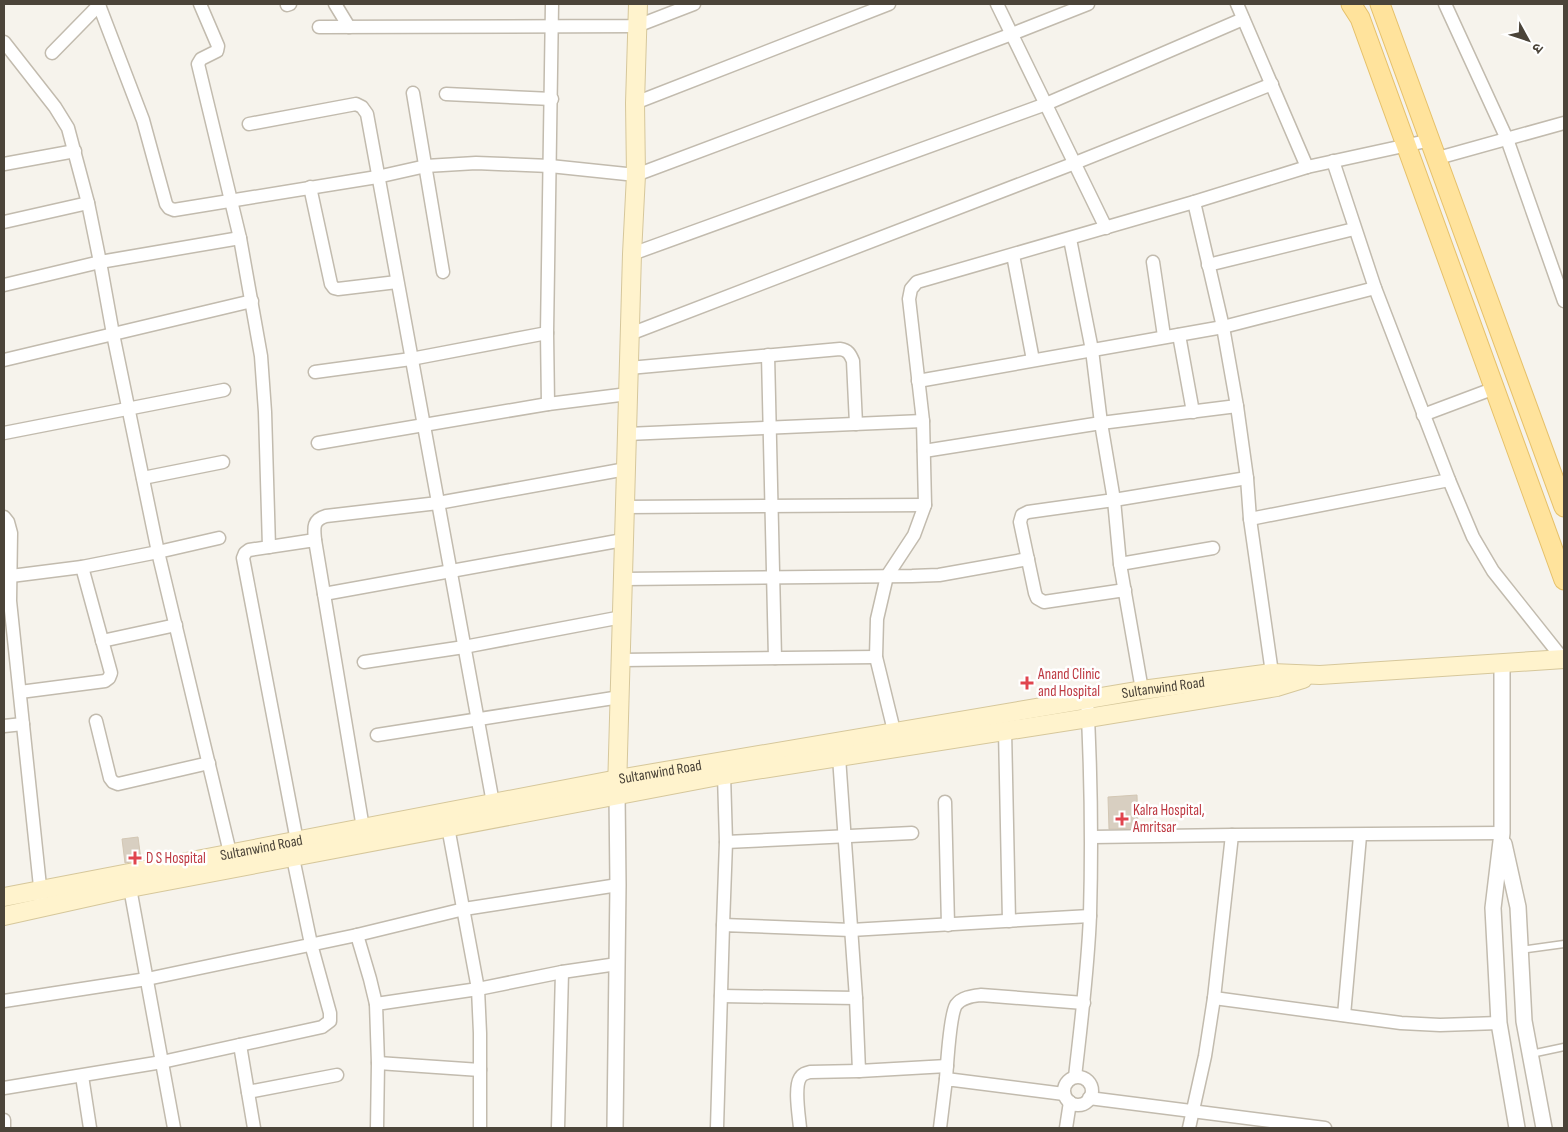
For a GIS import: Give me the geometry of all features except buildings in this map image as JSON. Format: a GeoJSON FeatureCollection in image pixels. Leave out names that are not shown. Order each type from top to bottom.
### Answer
{"type":"FeatureCollection","features":[{"type":"Feature","properties":{"kind":"main road"},"geometry":{"type":"LineString","coordinates":[[617,787],[623,540],[636,175],[638,4]]}},
{"type":"Feature","properties":{"kind":"main road"},"geometry":{"type":"LineString","coordinates":[[1351,4],[1360,18],[1564,580]]}},
{"type":"Feature","properties":{"kind":"main road"},"geometry":{"type":"LineString","coordinates":[[1380,4],[1438,158],[1564,507]]}},
{"type":"Feature","properties":{"kind":"main road","name":"Sultanwind Road"},"geometry":{"type":"LineString","coordinates":[[4,897],[232,861],[295,849],[448,827],[617,787],[896,739],[1086,699],[1142,690],[1272,673],[1320,675],[1502,663],[1564,662]]}},
{"type":"Feature","properties":{"kind":"main road","name":"Sultanwind Road"},"geometry":{"type":"LineString","coordinates":[[295,849],[362,828],[493,803],[724,775],[839,757],[896,739],[1005,730],[1088,718],[1277,687],[1320,675]]}},
{"type":"Feature","properties":{"kind":"main road"},"geometry":{"type":"LineString","coordinates":[[4,916],[130,888],[232,861]]}},
{"type":"Feature","properties":{"kind":"street"},"geometry":{"type":"LineString","coordinates":[[52,53],[99,4],[143,120],[166,204],[174,210],[377,177],[426,166],[476,163],[550,166],[636,175],[1088,4]]}},
{"type":"Feature","properties":{"kind":"street"},"geometry":{"type":"LineString","coordinates":[[200,4],[218,46],[217,50],[201,59],[198,64],[240,238],[261,356],[265,402],[269,547]]}},
{"type":"Feature","properties":{"kind":"street"},"geometry":{"type":"LineString","coordinates":[[335,4],[349,27]]}},
{"type":"Feature","properties":{"kind":"street"},"geometry":{"type":"LineString","coordinates":[[548,404],[547,334],[552,4]]}},
{"type":"Feature","properties":{"kind":"street"},"geometry":{"type":"LineString","coordinates":[[318,27],[638,26],[694,4]]}},
{"type":"Feature","properties":{"kind":"street"},"geometry":{"type":"LineString","coordinates":[[636,104],[889,4]]}},
{"type":"Feature","properties":{"kind":"street"},"geometry":{"type":"LineString","coordinates":[[997,4],[1106,228]]}},
{"type":"Feature","properties":{"kind":"street"},"geometry":{"type":"LineString","coordinates":[[1237,4],[1307,166]]}},
{"type":"Feature","properties":{"kind":"street"},"geometry":{"type":"LineString","coordinates":[[1445,4],[1506,139],[1564,301]]}},
{"type":"Feature","properties":{"kind":"street"},"geometry":{"type":"LineString","coordinates":[[632,254],[1046,104],[1243,19]]}},
{"type":"Feature","properties":{"kind":"street"},"geometry":{"type":"LineString","coordinates":[[5,46],[55,106],[68,128],[88,203],[158,552],[232,861]]}},
{"type":"Feature","properties":{"kind":"street"},"geometry":{"type":"LineString","coordinates":[[630,334],[1075,163],[1272,84]]}},
{"type":"Feature","properties":{"kind":"street"},"geometry":{"type":"LineString","coordinates":[[413,93],[443,272]]}},
{"type":"Feature","properties":{"kind":"street"},"geometry":{"type":"LineString","coordinates":[[446,94],[552,99]]}},
{"type":"Feature","properties":{"kind":"street"},"geometry":{"type":"LineString","coordinates":[[249,124],[356,104],[362,107],[367,114],[493,803]]}},
{"type":"Feature","properties":{"kind":"street"},"geometry":{"type":"LineString","coordinates":[[1438,158],[1564,123]]}},
{"type":"Feature","properties":{"kind":"street"},"geometry":{"type":"LineString","coordinates":[[896,739],[876,657],[877,619],[886,576],[914,535],[925,504],[923,421],[909,299],[911,289],[918,282],[1013,256],[1307,166],[1431,140]]}},
{"type":"Feature","properties":{"kind":"street"},"geometry":{"type":"LineString","coordinates":[[4,164],[74,151]]}},
{"type":"Feature","properties":{"kind":"street"},"geometry":{"type":"LineString","coordinates":[[1333,161],[1375,288],[1448,480],[1473,537],[1489,564],[1564,662]]}},
{"type":"Feature","properties":{"kind":"street"},"geometry":{"type":"LineString","coordinates":[[310,187],[331,284],[334,288],[397,282]]}},
{"type":"Feature","properties":{"kind":"street"},"geometry":{"type":"LineString","coordinates":[[1194,202],[1223,327],[1237,406],[1247,478],[1250,520],[1272,673]]}},
{"type":"Feature","properties":{"kind":"street"},"geometry":{"type":"LineString","coordinates":[[4,222],[88,203]]}},
{"type":"Feature","properties":{"kind":"street"},"geometry":{"type":"LineString","coordinates":[[1208,265],[1354,229]]}},
{"type":"Feature","properties":{"kind":"street"},"geometry":{"type":"LineString","coordinates":[[4,285],[100,262],[240,238]]}},
{"type":"Feature","properties":{"kind":"street"},"geometry":{"type":"LineString","coordinates":[[1070,239],[1092,350],[1114,500],[1120,564],[1142,690]]}},
{"type":"Feature","properties":{"kind":"street"},"geometry":{"type":"LineString","coordinates":[[1013,256],[1033,360]]}},
{"type":"Feature","properties":{"kind":"street"},"geometry":{"type":"LineString","coordinates":[[1153,262],[1164,336]]}},
{"type":"Feature","properties":{"kind":"street"},"geometry":{"type":"LineString","coordinates":[[918,381],[1223,327],[1375,288]]}},
{"type":"Feature","properties":{"kind":"street"},"geometry":{"type":"LineString","coordinates":[[4,360],[252,301]]}},
{"type":"Feature","properties":{"kind":"street"},"geometry":{"type":"LineString","coordinates":[[315,372],[411,359],[547,334]]}},
{"type":"Feature","properties":{"kind":"street"},"geometry":{"type":"LineString","coordinates":[[1179,334],[1192,412]]}},
{"type":"Feature","properties":{"kind":"street"},"geometry":{"type":"LineString","coordinates":[[629,368],[846,350],[853,361],[856,424]]}},
{"type":"Feature","properties":{"kind":"street"},"geometry":{"type":"LineString","coordinates":[[768,356],[775,658]]}},
{"type":"Feature","properties":{"kind":"street"},"geometry":{"type":"LineString","coordinates":[[1423,415],[1495,388]]}},
{"type":"Feature","properties":{"kind":"street"},"geometry":{"type":"LineString","coordinates":[[4,432],[224,390]]}},
{"type":"Feature","properties":{"kind":"street"},"geometry":{"type":"LineString","coordinates":[[318,444],[548,404],[628,394]]}},
{"type":"Feature","properties":{"kind":"street"},"geometry":{"type":"LineString","coordinates":[[924,451],[1102,423],[1237,406]]}},
{"type":"Feature","properties":{"kind":"street"},"geometry":{"type":"LineString","coordinates":[[627,434],[923,421]]}},
{"type":"Feature","properties":{"kind":"street"},"geometry":{"type":"LineString","coordinates":[[143,478],[223,462]]}},
{"type":"Feature","properties":{"kind":"street"},"geometry":{"type":"LineString","coordinates":[[362,828],[315,540],[315,522],[319,518],[438,503],[626,469]]}},
{"type":"Feature","properties":{"kind":"street"},"geometry":{"type":"LineString","coordinates":[[1124,590],[1044,602],[1037,598],[1020,522],[1022,515],[1028,512],[1247,478]]}},
{"type":"Feature","properties":{"kind":"street"},"geometry":{"type":"LineString","coordinates":[[1250,520],[1448,480]]}},
{"type":"Feature","properties":{"kind":"street"},"geometry":{"type":"LineString","coordinates":[[625,507],[925,504]]}},
{"type":"Feature","properties":{"kind":"street"},"geometry":{"type":"LineString","coordinates":[[4,518],[8,522],[11,534],[11,576],[7,601],[20,692],[41,908]]}},
{"type":"Feature","properties":{"kind":"street"},"geometry":{"type":"LineString","coordinates":[[11,576],[82,567],[219,538]]}},
{"type":"Feature","properties":{"kind":"street"},"geometry":{"type":"LineString","coordinates":[[4,1088],[162,1062],[322,1027],[330,1021],[330,1013],[311,944],[243,558],[249,550],[315,540]]}},
{"type":"Feature","properties":{"kind":"street"},"geometry":{"type":"LineString","coordinates":[[324,594],[623,540]]}},
{"type":"Feature","properties":{"kind":"street"},"geometry":{"type":"LineString","coordinates":[[1120,564],[1213,548]]}},
{"type":"Feature","properties":{"kind":"street"},"geometry":{"type":"LineString","coordinates":[[623,579],[939,575],[1028,559]]}},
{"type":"Feature","properties":{"kind":"street"},"geometry":{"type":"LineString","coordinates":[[20,692],[105,681],[109,678],[111,673],[82,567]]}},
{"type":"Feature","properties":{"kind":"street"},"geometry":{"type":"LineString","coordinates":[[364,662],[464,647],[622,617]]}},
{"type":"Feature","properties":{"kind":"street"},"geometry":{"type":"LineString","coordinates":[[102,641],[176,625]]}},
{"type":"Feature","properties":{"kind":"street"},"geometry":{"type":"LineString","coordinates":[[621,660],[876,657]]}},
{"type":"Feature","properties":{"kind":"street"},"geometry":{"type":"LineString","coordinates":[[1502,663],[1502,833],[1493,908],[1499,1023],[1517,1128]]}},
{"type":"Feature","properties":{"kind":"street"},"geometry":{"type":"LineString","coordinates":[[377,735],[620,697]]}},
{"type":"Feature","properties":{"kind":"street"},"geometry":{"type":"LineString","coordinates":[[1066,1128],[1066,1084],[1075,1077],[1084,1003],[1090,916],[1092,836],[1086,699]]}},
{"type":"Feature","properties":{"kind":"street"},"geometry":{"type":"LineString","coordinates":[[96,721],[110,778],[118,784],[209,763]]}},
{"type":"Feature","properties":{"kind":"street"},"geometry":{"type":"LineString","coordinates":[[4,726],[23,724]]}},
{"type":"Feature","properties":{"kind":"street"},"geometry":{"type":"LineString","coordinates":[[1005,730],[1009,921]]}},
{"type":"Feature","properties":{"kind":"street"},"geometry":{"type":"LineString","coordinates":[[839,757],[856,998],[859,1071]]}},
{"type":"Feature","properties":{"kind":"street"},"geometry":{"type":"LineString","coordinates":[[717,1128],[726,842],[724,775]]}},
{"type":"Feature","properties":{"kind":"street"},"geometry":{"type":"LineString","coordinates":[[615,1128],[618,885],[617,787]]}},
{"type":"Feature","properties":{"kind":"street"},"geometry":{"type":"LineString","coordinates":[[945,802],[948,925]]}},
{"type":"Feature","properties":{"kind":"street"},"geometry":{"type":"LineString","coordinates":[[448,827],[478,989],[480,1128]]}},
{"type":"Feature","properties":{"kind":"street"},"geometry":{"type":"LineString","coordinates":[[726,842],[912,833]]}},
{"type":"Feature","properties":{"kind":"street"},"geometry":{"type":"LineString","coordinates":[[1092,836],[1360,836],[1502,833]]}},
{"type":"Feature","properties":{"kind":"street"},"geometry":{"type":"LineString","coordinates":[[1502,833],[1518,907],[1524,1021],[1544,1128]]}},
{"type":"Feature","properties":{"kind":"street"},"geometry":{"type":"LineString","coordinates":[[1190,1128],[1205,1056],[1214,998],[1232,836]]}},
{"type":"Feature","properties":{"kind":"street"},"geometry":{"type":"LineString","coordinates":[[1344,1016],[1360,836]]}},
{"type":"Feature","properties":{"kind":"street"},"geometry":{"type":"LineString","coordinates":[[4,1000],[146,979],[357,935],[464,909],[618,885]]}},
{"type":"Feature","properties":{"kind":"street"},"geometry":{"type":"LineString","coordinates":[[130,888],[174,1128]]}},
{"type":"Feature","properties":{"kind":"street"},"geometry":{"type":"LineString","coordinates":[[723,925],[851,930],[1090,916]]}},
{"type":"Feature","properties":{"kind":"street"},"geometry":{"type":"LineString","coordinates":[[357,935],[376,1004],[378,1063],[376,1128]]}},
{"type":"Feature","properties":{"kind":"street"},"geometry":{"type":"LineString","coordinates":[[376,1004],[478,989],[562,972],[617,964]]}},
{"type":"Feature","properties":{"kind":"street"},"geometry":{"type":"LineString","coordinates":[[558,1128],[562,972]]}},
{"type":"Feature","properties":{"kind":"street"},"geometry":{"type":"LineString","coordinates":[[940,1128],[953,1015],[956,1005],[963,999],[981,995],[1084,1003]]}},
{"type":"Feature","properties":{"kind":"street"},"geometry":{"type":"LineString","coordinates":[[721,996],[856,998]]}},
{"type":"Feature","properties":{"kind":"street"},"geometry":{"type":"LineString","coordinates":[[1214,998],[1402,1023],[1440,1025],[1499,1023]]}},
{"type":"Feature","properties":{"kind":"street"},"geometry":{"type":"LineString","coordinates":[[240,1045],[254,1128]]}},
{"type":"Feature","properties":{"kind":"street"},"geometry":{"type":"LineString","coordinates":[[378,1063],[480,1070]]}},
{"type":"Feature","properties":{"kind":"street"},"geometry":{"type":"LineString","coordinates":[[800,1128],[798,1089],[799,1080],[804,1074],[810,1072],[859,1071],[946,1072],[1067,1098],[1080,1104],[1089,1098],[1325,1128]]}},
{"type":"Feature","properties":{"kind":"street"},"geometry":{"type":"LineString","coordinates":[[248,1092],[337,1075]]}},
{"type":"Feature","properties":{"kind":"street"},"geometry":{"type":"LineString","coordinates":[[82,1076],[90,1128]]}},
{"type":"Feature","properties":{"kind":"street"},"geometry":{"type":"LineString","coordinates":[[1075,1077],[1085,1079],[1089,1083],[1091,1088],[1089,1098]]}},
{"type":"Feature","properties":{"kind":"street"},"geometry":{"type":"LineString","coordinates":[[4,1120],[4,1128]]}},
{"type":"Feature","properties":{"kind":"lane"},"geometry":{"type":"LineString","coordinates":[[1520,950],[1564,944]]}},
{"type":"Feature","properties":{"kind":"lane"},"geometry":{"type":"LineString","coordinates":[[1530,1054],[1564,1046]]}},
{"type":"Feature","properties":{"kind":"place","name":"Anand Clinic and Hospital"},"geometry":{"type":"Point","coordinates":[1027,683]}},
{"type":"Feature","properties":{"kind":"place","name":"Kalra Hospital, Amritsar"},"geometry":{"type":"Point","coordinates":[1122,819]}},
{"type":"Feature","properties":{"kind":"place","name":"D S Hospital"},"geometry":{"type":"Point","coordinates":[135,858]}}]}
